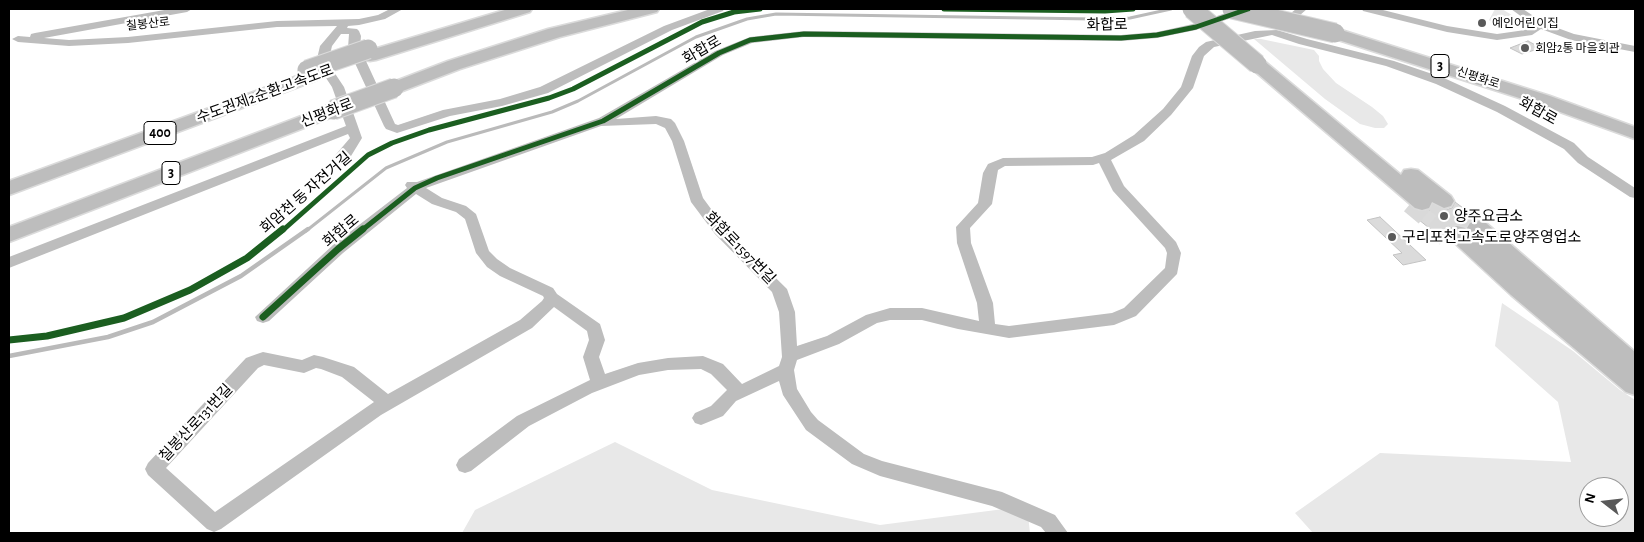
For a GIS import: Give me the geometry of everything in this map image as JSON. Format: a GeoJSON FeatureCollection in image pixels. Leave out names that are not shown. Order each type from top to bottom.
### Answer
{"type":"FeatureCollection","features":[{"type":"Feature","properties":{"kind":"highway","name":"수도권제2순환고속도로"},"geometry":{"type":"LineString","coordinates":[[9,176],[498,9]]}},
{"type":"Feature","properties":{"kind":"highway","name":"수도권제2순환고속도로"},"geometry":{"type":"LineString","coordinates":[[369,52],[524,9]]}},
{"type":"Feature","properties":{"kind":"highway","name":"신평화로"},"geometry":{"type":"LineString","coordinates":[[9,221],[332,105],[393,82],[462,52],[607,9]]}},
{"type":"Feature","properties":{"kind":"highway","name":"신평화로"},"geometry":{"type":"LineString","coordinates":[[393,82],[554,33],[651,9]]}},
{"type":"Feature","properties":{"kind":"highway"},"geometry":{"type":"LineString","coordinates":[[1192,9],[1261,62],[1329,112],[1363,134],[1427,201],[1299,99],[1261,62],[1203,9]]}},
{"type":"Feature","properties":{"kind":"highway","name":"신평화로"},"geometry":{"type":"LineString","coordinates":[[1232,9],[1339,29],[1467,61],[1635,120]]}},
{"type":"Feature","properties":{"kind":"highway","name":"신평화로"},"geometry":{"type":"LineString","coordinates":[[1281,9],[1635,133]]}},
{"type":"Feature","properties":{"kind":"highway","name":"수도권제2순환고속도로"},"geometry":{"type":"LineString","coordinates":[[9,188],[309,73]]}},
{"type":"Feature","properties":{"kind":"highway","name":"신평화로"},"geometry":{"type":"LineString","coordinates":[[9,235],[332,105]]}},
{"type":"Feature","properties":{"kind":"highway"},"geometry":{"type":"LineString","coordinates":[[1635,367],[1462,231],[1519,289],[1635,385]]}},
{"type":"Feature","properties":{"kind":"street"},"geometry":{"type":"LineString","coordinates":[[12,38],[116,12],[155,9]]}},
{"type":"Feature","properties":{"kind":"street"},"geometry":{"type":"LineString","coordinates":[[12,38],[187,9]]}},
{"type":"Feature","properties":{"kind":"street","name":"칠봉산로"},"geometry":{"type":"LineString","coordinates":[[12,38],[69,43],[128,40],[277,24],[340,27],[372,19],[398,9]]}},
{"type":"Feature","properties":{"kind":"street"},"geometry":{"type":"LineString","coordinates":[[339,159],[346,153],[356,138],[338,88],[322,63],[326,46],[340,27],[354,31],[354,48],[390,126],[396,129],[447,114],[502,102],[544,90],[668,28],[719,9]]}},
{"type":"Feature","properties":{"kind":"street","name":"화합로"},"geometry":{"type":"LineString","coordinates":[[263,317],[413,186],[600,122],[719,53],[750,40],[804,34],[1121,38],[1157,35],[1196,27],[1248,9]]}},
{"type":"Feature","properties":{"kind":"street"},"geometry":{"type":"LineString","coordinates":[[988,329],[984,303],[964,243],[963,227],[986,204],[990,173],[993,168],[1003,162],[1104,159],[1139,138],[1167,112],[1187,88],[1198,56],[1203,49],[1210,44],[1273,32],[1302,9]]}},
{"type":"Feature","properties":{"kind":"street"},"geometry":{"type":"LineString","coordinates":[[1367,9],[1462,33],[1498,37],[1528,33],[1540,24]]}},
{"type":"Feature","properties":{"kind":"street"},"geometry":{"type":"LineString","coordinates":[[1516,9],[1540,24],[1578,39],[1635,49]]}},
{"type":"Feature","properties":{"kind":"street","name":"화합로"},"geometry":{"type":"LineString","coordinates":[[1273,32],[1303,42],[1390,63],[1440,81],[1501,110],[1569,146],[1583,160],[1635,194]]}},
{"type":"Feature","properties":{"kind":"street","name":"화합로1597번길"},"geometry":{"type":"LineString","coordinates":[[600,122],[656,120],[667,122],[671,126],[678,141],[696,200],[720,231],[779,289],[787,312],[788,390],[812,425],[858,459],[880,468],[995,498],[1048,521],[1058,533]]}},
{"type":"Feature","properties":{"kind":"street"},"geometry":{"type":"LineString","coordinates":[[9,263],[353,128]]}},
{"type":"Feature","properties":{"kind":"street"},"geometry":{"type":"LineString","coordinates":[[701,418],[717,410],[730,396],[738,391],[762,383],[808,348],[833,340],[872,319],[895,313],[922,314],[1002,332],[1019,332],[1114,319],[1130,312],[1172,270],[1174,256],[1170,246],[1118,188],[1104,159]]}},
{"type":"Feature","properties":{"kind":"street"},"geometry":{"type":"LineString","coordinates":[[413,186],[437,201],[461,209],[472,217],[478,241],[492,263],[520,279],[544,288],[552,298],[594,328],[597,340],[591,357],[599,383]]}},
{"type":"Feature","properties":{"kind":"street","name":"칠봉산로131번길"},"geometry":{"type":"LineString","coordinates":[[387,402],[348,372],[323,363],[314,361],[304,367],[263,358],[252,363],[154,468],[214,523],[387,402],[526,324],[552,298]]}},
{"type":"Feature","properties":{"kind":"street"},"geometry":{"type":"LineString","coordinates":[[465,465],[523,422],[599,383],[638,369],[694,362],[710,365],[738,391]]}},
{"type":"Feature","properties":{"kind":"shaded area"},"geometry":{"type":"Polygon","coordinates":[[[1495,9],[1502,9],[1515,17],[1514,25],[1508,27],[1490,21],[1495,9]]]}},
{"type":"Feature","properties":{"kind":"shaded area"},"geometry":{"type":"Polygon","coordinates":[[[1254,39],[1314,50],[1319,56],[1323,69],[1336,83],[1372,107],[1383,116],[1388,124],[1384,128],[1375,128],[1360,124],[1325,99],[1254,39]]]}},
{"type":"Feature","properties":{"kind":"shaded area"},"geometry":{"type":"Polygon","coordinates":[[[1502,303],[1573,351],[1635,400],[1635,533],[1313,533],[1295,513],[1380,453],[1571,462],[1558,402],[1495,346],[1502,303]]]}},
{"type":"Feature","properties":{"kind":"shaded area"},"geometry":{"type":"Polygon","coordinates":[[[615,442],[712,490],[880,525],[1027,506],[1030,533],[462,533],[475,510],[615,442]]]}},
{"type":"Feature","properties":{"kind":"building","name":"회암2통 마을회관"},"geometry":{"type":"Polygon","coordinates":[[[1528,41],[1541,48],[1522,54],[1510,48],[1528,41]]]}},
{"type":"Feature","properties":{"kind":"building","name":"양주요금소"},"geometry":{"type":"Polygon","coordinates":[[[1455,202],[1478,219],[1470,221],[1467,225],[1457,224],[1449,226],[1446,230],[1434,232],[1408,211],[1414,209],[1423,212],[1430,210],[1434,205],[1445,210],[1452,208],[1455,202]]]}},
{"type":"Feature","properties":{"kind":"building","name":"구리포천고속도로양주영업소"},"geometry":{"type":"Polygon","coordinates":[[[1380,217],[1426,260],[1403,265],[1393,255],[1402,253],[1367,220],[1380,217]]]}},
{"type":"Feature","properties":{"kind":"waterway"},"geometry":{"type":"LineString","coordinates":[[306,231],[386,168],[447,142],[552,112],[578,101],[696,37],[747,19],[776,14],[1093,19],[1130,18],[1171,9]]}},
{"type":"Feature","properties":{"kind":"waterway"},"geometry":{"type":"LineString","coordinates":[[9,356],[108,337],[153,322],[241,276],[308,229]]}},
{"type":"Feature","properties":{"kind":"tunnel"},"geometry":{"type":"LineString","coordinates":[[1431,199],[1467,229]]}},
{"type":"Feature","properties":{"kind":"tunnel"},"geometry":{"type":"LineString","coordinates":[[1410,204],[1443,231]]}},
{"type":"Feature","properties":{"kind":"tunnel"},"geometry":{"type":"LineString","coordinates":[[1441,229],[1448,235]]}},
{"type":"Feature","properties":{"kind":"cycle path","name":"회암천 동 자전거길"},"geometry":{"type":"LineString","coordinates":[[9,340],[47,336],[124,318],[190,290],[247,258],[268,243],[368,155],[392,143],[429,130],[549,98],[573,89],[702,22],[734,12],[760,9]]}},
{"type":"Feature","properties":{"kind":"cycle path"},"geometry":{"type":"LineString","coordinates":[[944,9],[1105,11],[1133,9]]}},
{"type":"Feature","properties":{"kind":"cycle path"},"geometry":{"type":"LineString","coordinates":[[263,317],[338,249],[415,188],[437,178],[603,121],[719,53],[750,40],[804,34],[1121,38],[1157,35],[1196,27],[1248,9]]}},
{"type":"Feature","properties":{"kind":"place","name":"예인어린이집"},"geometry":{"type":"Point","coordinates":[1482,23]}},
{"type":"Feature","properties":{"kind":"place","name":"회암2통 마을회관"},"geometry":{"type":"Point","coordinates":[1525,48]}},
{"type":"Feature","properties":{"kind":"place","name":"양주요금소"},"geometry":{"type":"Point","coordinates":[1444,216]}},
{"type":"Feature","properties":{"kind":"place","name":"구리포천고속도로양주영업소"},"geometry":{"type":"Point","coordinates":[1392,237]}}]}
